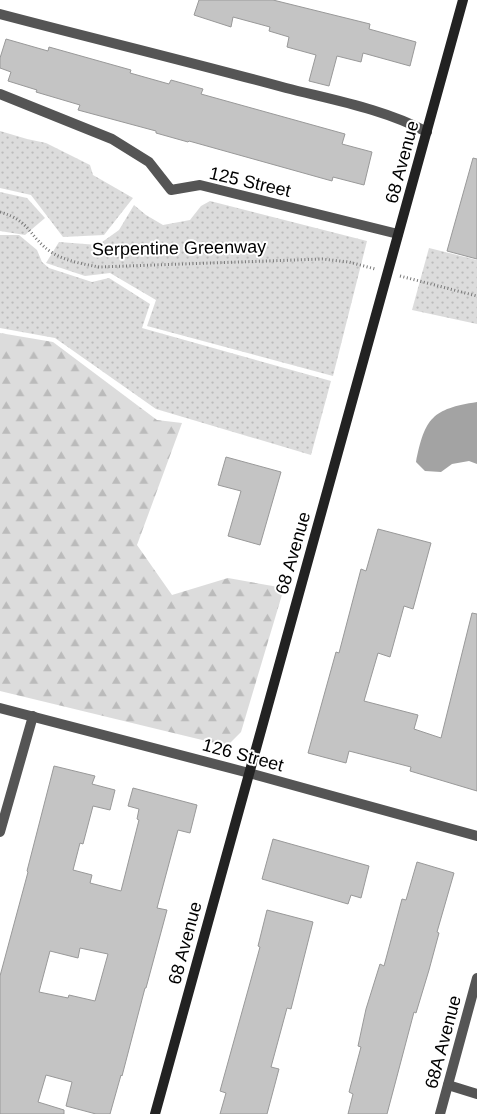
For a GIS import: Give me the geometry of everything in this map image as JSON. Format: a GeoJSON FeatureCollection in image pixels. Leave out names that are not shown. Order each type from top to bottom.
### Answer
{"type":"FeatureCollection","features":[{"type":"Feature","properties":{"kind":"street","name":"68 Avenue"},"geometry":{"type":"LineString","coordinates":[[155,1114],[464,0]]}},
{"type":"Feature","properties":{"kind":"street"},"geometry":{"type":"LineString","coordinates":[[0,14],[382,113],[427,132]]}},
{"type":"Feature","properties":{"kind":"street","name":"125 Street"},"geometry":{"type":"LineString","coordinates":[[0,94],[112,139],[149,162],[172,190],[200,185],[398,234]]}},
{"type":"Feature","properties":{"kind":"street","name":"126 Street"},"geometry":{"type":"LineString","coordinates":[[0,708],[249,773],[477,836]]}},
{"type":"Feature","properties":{"kind":"street"},"geometry":{"type":"LineString","coordinates":[[0,832],[33,716]]}},
{"type":"Feature","properties":{"kind":"street","name":"68A Avenue"},"geometry":{"type":"LineString","coordinates":[[440,1114],[477,978]]}},
{"type":"Feature","properties":{"kind":"street"},"geometry":{"type":"LineString","coordinates":[[448,1085],[477,1094]]}},
{"type":"Feature","properties":{"kind":"path","name":"Serpentine Greenway"},"geometry":{"type":"LineString","coordinates":[[0,212],[17,218],[25,224],[43,245],[52,252],[67,259],[99,267],[322,259],[349,262],[376,270]]}},
{"type":"Feature","properties":{"kind":"path"},"geometry":{"type":"LineString","coordinates":[[401,276],[477,296]]}},
{"type":"Feature","properties":{"kind":"green space"},"geometry":{"type":"Polygon","coordinates":[[[0,131],[46,143],[90,165],[93,175],[133,198],[104,235],[63,237],[31,195],[0,188],[0,131]]]}},
{"type":"Feature","properties":{"kind":"green space"},"geometry":{"type":"Polygon","coordinates":[[[0,192],[27,198],[45,218],[25,235],[0,231],[0,192]]]}},
{"type":"Feature","properties":{"kind":"green space"},"geometry":{"type":"Polygon","coordinates":[[[210,201],[367,241],[333,376],[147,326],[156,300],[110,273],[85,276],[46,263],[59,242],[98,245],[119,230],[134,205],[163,225],[190,220],[201,206],[210,201]]]}},
{"type":"Feature","properties":{"kind":"green space"},"geometry":{"type":"Polygon","coordinates":[[[0,235],[19,235],[37,250],[42,262],[49,268],[92,282],[109,278],[150,304],[142,328],[331,381],[311,455],[156,409],[55,338],[0,328],[0,235]]]}},
{"type":"Feature","properties":{"kind":"green space"},"geometry":{"type":"Polygon","coordinates":[[[429,248],[477,260],[477,324],[412,310],[429,248]]]}},
{"type":"Feature","properties":{"kind":"green space"},"geometry":{"type":"Polygon","coordinates":[[[0,333],[53,342],[157,420],[182,423],[137,545],[172,595],[228,578],[284,588],[241,732],[227,746],[0,691],[0,333]]]}},
{"type":"Feature","properties":{"kind":"shaded area"},"geometry":{"type":"Polygon","coordinates":[[[477,402],[477,464],[469,461],[452,464],[441,472],[425,471],[416,462],[423,435],[433,418],[440,412],[450,408],[477,402]]]}},
{"type":"Feature","properties":{"kind":"building"},"geometry":{"type":"Polygon","coordinates":[[[199,0],[273,0],[370,24],[369,29],[416,42],[410,66],[363,53],[361,62],[337,56],[329,86],[309,81],[316,55],[287,47],[289,37],[269,31],[270,27],[233,17],[231,27],[194,15],[199,0]]]}},
{"type":"Feature","properties":{"kind":"building"},"geometry":{"type":"Polygon","coordinates":[[[6,39],[48,51],[49,47],[131,70],[130,73],[169,84],[171,80],[203,89],[201,94],[345,134],[342,144],[372,152],[364,185],[333,177],[332,181],[78,110],[80,105],[36,92],[37,90],[8,81],[11,72],[0,68],[0,58],[6,39]]]}},
{"type":"Feature","properties":{"kind":"building"},"geometry":{"type":"Polygon","coordinates":[[[473,158],[477,159],[477,259],[447,251],[473,158]]]}},
{"type":"Feature","properties":{"kind":"building"},"geometry":{"type":"Polygon","coordinates":[[[226,457],[281,472],[260,545],[228,536],[241,491],[218,485],[226,457]]]}},
{"type":"Feature","properties":{"kind":"building"},"geometry":{"type":"Polygon","coordinates":[[[378,529],[431,543],[413,609],[404,606],[390,657],[378,653],[364,701],[418,715],[414,729],[441,738],[472,613],[477,614],[477,791],[410,771],[411,767],[349,751],[346,763],[308,753],[336,652],[339,653],[361,569],[366,571],[378,529]]]}},
{"type":"Feature","properties":{"kind":"building"},"geometry":{"type":"Polygon","coordinates":[[[54,766],[95,776],[92,784],[115,790],[110,810],[93,806],[83,844],[80,843],[73,870],[92,875],[90,883],[121,891],[139,820],[137,819],[139,809],[128,806],[133,788],[197,805],[190,833],[178,830],[157,908],[167,910],[110,1114],[96,1114],[66,1106],[72,1082],[46,1075],[38,1102],[64,1110],[64,1114],[0,1114],[0,976],[54,766]],[[80,948],[78,958],[50,951],[39,992],[68,998],[69,995],[95,1001],[108,954],[80,948]]]}},
{"type":"Feature","properties":{"kind":"building"},"geometry":{"type":"Polygon","coordinates":[[[273,839],[369,866],[361,898],[351,895],[348,904],[262,879],[273,839]]]}},
{"type":"Feature","properties":{"kind":"building"},"geometry":{"type":"Polygon","coordinates":[[[417,862],[454,873],[437,932],[439,933],[429,970],[416,1013],[414,1012],[387,1114],[348,1114],[353,1094],[349,1092],[361,1047],[358,1046],[366,1009],[380,964],[384,966],[402,899],[406,900],[417,862]]]}},
{"type":"Feature","properties":{"kind":"building"},"geometry":{"type":"Polygon","coordinates":[[[267,910],[313,922],[291,1009],[287,1008],[271,1067],[279,1069],[267,1114],[220,1114],[226,1093],[220,1091],[260,947],[258,946],[267,910]]]}}]}
